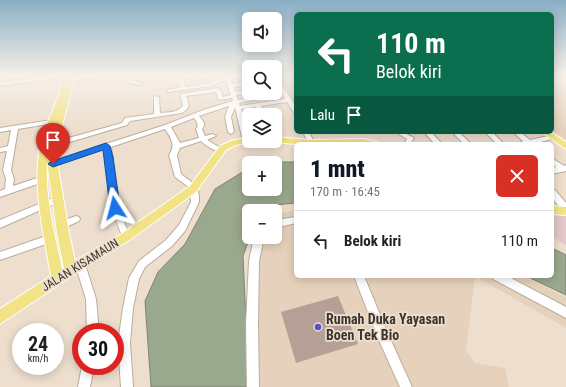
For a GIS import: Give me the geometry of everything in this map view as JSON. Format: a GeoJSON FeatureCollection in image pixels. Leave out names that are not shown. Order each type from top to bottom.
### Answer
{"type":"FeatureCollection","features":[{"type":"Feature","properties":{"kind":"main road"},"geometry":{"type":"LineString","coordinates":[[58,278],[49,239],[42,164],[46,142],[52,122],[64,95]]}},
{"type":"Feature","properties":{"kind":"main road"},"geometry":{"type":"LineString","coordinates":[[64,95],[53,145],[53,164],[62,225],[71,270]]}},
{"type":"Feature","properties":{"kind":"main road"},"geometry":{"type":"LineString","coordinates":[[549,134],[566,146]]}},
{"type":"Feature","properties":{"kind":"main road","name":"JALAN KISAMAUN"},"geometry":{"type":"LineString","coordinates":[[0,317],[58,278],[127,236],[194,188],[221,150],[228,145],[242,141]]}},
{"type":"Feature","properties":{"kind":"main road"},"geometry":{"type":"LineString","coordinates":[[282,141],[294,142]]}},
{"type":"Feature","properties":{"kind":"main road"},"geometry":{"type":"LineString","coordinates":[[554,210],[566,210]]}},
{"type":"Feature","properties":{"kind":"street"},"geometry":{"type":"LineString","coordinates":[[53,145],[125,124],[127,119],[158,110],[184,110],[186,105],[183,95],[190,94]]}},
{"type":"Feature","properties":{"kind":"street"},"geometry":{"type":"LineString","coordinates":[[219,94],[221,99],[235,100],[258,105],[288,100]]}},
{"type":"Feature","properties":{"kind":"street"},"geometry":{"type":"LineString","coordinates":[[233,94],[242,123]]}},
{"type":"Feature","properties":{"kind":"street"},"geometry":{"type":"LineString","coordinates":[[53,164],[167,126],[235,100],[271,94]]}},
{"type":"Feature","properties":{"kind":"street"},"geometry":{"type":"LineString","coordinates":[[284,94],[294,108]]}},
{"type":"Feature","properties":{"kind":"street"},"geometry":{"type":"LineString","coordinates":[[231,132],[228,117],[235,100],[242,96]]}},
{"type":"Feature","properties":{"kind":"street"},"geometry":{"type":"LineString","coordinates":[[156,97],[158,110]]}},
{"type":"Feature","properties":{"kind":"street"},"geometry":{"type":"LineString","coordinates":[[195,115],[201,123],[201,127],[199,129],[202,139],[206,144],[221,150]]}},
{"type":"Feature","properties":{"kind":"street"},"geometry":{"type":"LineString","coordinates":[[0,130],[52,122]]}},
{"type":"Feature","properties":{"kind":"street"},"geometry":{"type":"LineString","coordinates":[[127,387],[124,343],[128,308],[134,278],[142,264],[169,243],[182,228],[195,202],[196,195],[194,188],[178,175],[173,155],[178,150],[178,146],[167,126]]}},
{"type":"Feature","properties":{"kind":"street"},"geometry":{"type":"LineString","coordinates":[[9,191],[10,179],[3,171],[15,128]]}},
{"type":"Feature","properties":{"kind":"street"},"geometry":{"type":"LineString","coordinates":[[402,134],[411,138],[408,142]]}},
{"type":"Feature","properties":{"kind":"street"},"geometry":{"type":"LineString","coordinates":[[429,134],[437,142]]}},
{"type":"Feature","properties":{"kind":"street"},"geometry":{"type":"LineString","coordinates":[[457,134],[466,142]]}},
{"type":"Feature","properties":{"kind":"street"},"geometry":{"type":"LineString","coordinates":[[490,134],[499,142]]}},
{"type":"Feature","properties":{"kind":"street"},"geometry":{"type":"LineString","coordinates":[[519,134],[529,142]]}},
{"type":"Feature","properties":{"kind":"street"},"geometry":{"type":"LineString","coordinates":[[532,142],[549,134]]}},
{"type":"Feature","properties":{"kind":"street"},"geometry":{"type":"LineString","coordinates":[[178,146],[213,136]]}},
{"type":"Feature","properties":{"kind":"street"},"geometry":{"type":"LineString","coordinates":[[106,146],[109,157],[115,208],[120,224],[127,236]]}},
{"type":"Feature","properties":{"kind":"street"},"geometry":{"type":"LineString","coordinates":[[0,150],[10,148]]}},
{"type":"Feature","properties":{"kind":"street"},"geometry":{"type":"LineString","coordinates":[[554,162],[564,169]]}},
{"type":"Feature","properties":{"kind":"street"},"geometry":{"type":"LineString","coordinates":[[554,171],[564,169]]}},
{"type":"Feature","properties":{"kind":"street"},"geometry":{"type":"LineString","coordinates":[[0,194],[43,180]]}},
{"type":"Feature","properties":{"kind":"street"},"geometry":{"type":"LineString","coordinates":[[554,195],[566,210]]}},
{"type":"Feature","properties":{"kind":"street"},"geometry":{"type":"LineString","coordinates":[[0,224],[58,199]]}},
{"type":"Feature","properties":{"kind":"street"},"geometry":{"type":"LineString","coordinates":[[62,225],[76,219]]}},
{"type":"Feature","properties":{"kind":"street"},"geometry":{"type":"LineString","coordinates":[[282,223],[294,220]]}},
{"type":"Feature","properties":{"kind":"street"},"geometry":{"type":"LineString","coordinates":[[0,256],[49,239]]}},
{"type":"Feature","properties":{"kind":"street"},"geometry":{"type":"LineString","coordinates":[[253,387],[252,324],[254,261],[258,244]]}},
{"type":"Feature","properties":{"kind":"street"},"geometry":{"type":"LineString","coordinates":[[80,264],[91,299],[92,323]]}},
{"type":"Feature","properties":{"kind":"street"},"geometry":{"type":"LineString","coordinates":[[360,278],[406,387]]}},
{"type":"Feature","properties":{"kind":"street"},"geometry":{"type":"LineString","coordinates":[[501,278],[566,313]]}},
{"type":"Feature","properties":{"kind":"street"},"geometry":{"type":"LineString","coordinates":[[84,387],[86,375]]}},
{"type":"Feature","properties":{"kind":"shaded area"},"geometry":{"type":"Polygon","coordinates":[[[287,94],[294,94],[294,102],[292,102],[287,94]]]}},
{"type":"Feature","properties":{"kind":"shaded area"},"geometry":{"type":"Polygon","coordinates":[[[554,94],[566,94],[566,143],[553,134],[554,94]]]}},
{"type":"Feature","properties":{"kind":"shaded area"},"geometry":{"type":"Polygon","coordinates":[[[282,162],[294,162],[294,203],[242,204],[242,244],[247,244],[243,256],[249,387],[151,387],[145,301],[158,272],[185,244],[215,189],[242,172],[242,196],[282,196],[282,162]]]}},
{"type":"Feature","properties":{"kind":"shaded area"},"geometry":{"type":"Polygon","coordinates":[[[294,210],[294,278],[475,278],[466,351],[475,363],[505,368],[509,387],[255,387],[254,244],[282,244],[282,213],[294,210]]]}},
{"type":"Feature","properties":{"kind":"shaded area"},"geometry":{"type":"Polygon","coordinates":[[[554,214],[566,216],[566,245],[554,238],[554,214]]]}},
{"type":"Feature","properties":{"kind":"shaded area"},"geometry":{"type":"Polygon","coordinates":[[[554,249],[566,255],[566,295],[530,278],[554,278],[554,249]]]}},
{"type":"Feature","properties":{"kind":"shaded area"},"geometry":{"type":"Polygon","coordinates":[[[478,278],[527,278],[566,297],[566,328],[478,278]]]}},
{"type":"Feature","properties":{"kind":"building","name":"Rumah Duka Yayasan Boen Tek Bio"},"geometry":{"type":"Polygon","coordinates":[[[338,296],[358,344],[296,363],[281,312],[338,296]]]}},
{"type":"Feature","properties":{"kind":"place","name":"Rumah Duka Yayasan Boen Tek Bio"},"geometry":{"type":"Point","coordinates":[318,327]}},
{"type":"Feature","properties":{"kind":"route"},"geometry":{"type":"LineString","coordinates":[[53,164],[106,146],[111,170],[115,208]]}}]}
